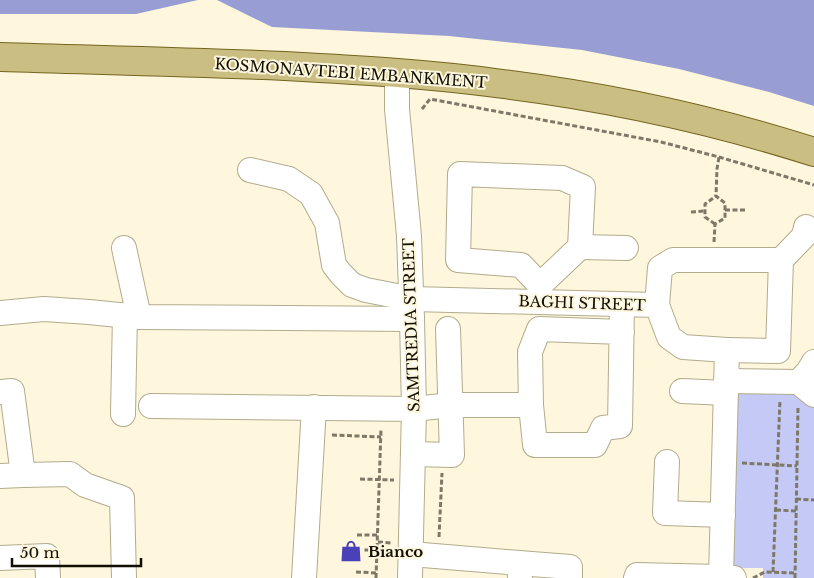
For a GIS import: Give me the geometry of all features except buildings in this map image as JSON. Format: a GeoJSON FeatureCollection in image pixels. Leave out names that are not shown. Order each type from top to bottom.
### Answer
{"type":"FeatureCollection","features":[{"type":"Feature","properties":{"kind":"main road","name":"KOSMONAVTEBI EMBANKMENT"},"geometry":{"type":"LineString","coordinates":[[0,57],[223,64],[397,73],[502,83],[563,92],[718,124],[814,152]]}},
{"type":"Feature","properties":{"kind":"street","name":"SAMTREDIA STREET"},"geometry":{"type":"LineString","coordinates":[[397,73],[397,109],[409,236],[412,309],[414,409],[410,578]]}},
{"type":"Feature","properties":{"kind":"street"},"geometry":{"type":"LineString","coordinates":[[250,170],[289,179],[311,194],[327,223],[334,265],[340,274],[352,285],[412,309]]}},
{"type":"Feature","properties":{"kind":"street"},"geometry":{"type":"LineString","coordinates":[[460,174],[562,178],[583,187],[580,247],[540,293],[521,265],[458,260],[460,174]]}},
{"type":"Feature","properties":{"kind":"street"},"geometry":{"type":"LineString","coordinates":[[657,305],[660,268],[673,260],[781,260],[804,236],[806,226]]}},
{"type":"Feature","properties":{"kind":"street"},"geometry":{"type":"LineString","coordinates":[[580,247],[626,248]]}},
{"type":"Feature","properties":{"kind":"street"},"geometry":{"type":"LineString","coordinates":[[123,414],[132,316],[124,248]]}},
{"type":"Feature","properties":{"kind":"street","name":"BAGHI STREET"},"geometry":{"type":"LineString","coordinates":[[412,309],[540,293],[622,305],[657,305],[669,337],[683,347],[778,351],[781,260]]}},
{"type":"Feature","properties":{"kind":"street"},"geometry":{"type":"LineString","coordinates":[[622,305],[622,332],[620,426],[603,428],[595,445],[535,445],[531,405],[530,352],[539,329],[622,332]]}},
{"type":"Feature","properties":{"kind":"street"},"geometry":{"type":"LineString","coordinates":[[0,313],[44,309],[132,316],[412,309]]}},
{"type":"Feature","properties":{"kind":"street"},"geometry":{"type":"LineString","coordinates":[[413,454],[452,455],[448,329]]}},
{"type":"Feature","properties":{"kind":"street"},"geometry":{"type":"LineString","coordinates":[[721,577],[727,350]]}},
{"type":"Feature","properties":{"kind":"street"},"geometry":{"type":"LineString","coordinates":[[682,391],[726,387],[798,386],[814,362]]}},
{"type":"Feature","properties":{"kind":"street"},"geometry":{"type":"LineString","coordinates":[[0,392],[12,391],[11,475],[70,474],[86,484],[122,498],[124,578]]}},
{"type":"Feature","properties":{"kind":"street"},"geometry":{"type":"LineString","coordinates":[[151,406],[414,409],[451,405],[531,405]]}},
{"type":"Feature","properties":{"kind":"street"},"geometry":{"type":"LineString","coordinates":[[304,578],[314,407]]}},
{"type":"Feature","properties":{"kind":"street"},"geometry":{"type":"LineString","coordinates":[[667,462],[665,512],[723,515]]}},
{"type":"Feature","properties":{"kind":"street"},"geometry":{"type":"LineString","coordinates":[[410,554],[520,570],[570,566],[570,578]]}},
{"type":"Feature","properties":{"kind":"street"},"geometry":{"type":"LineString","coordinates":[[0,558],[48,556],[48,578]]}},
{"type":"Feature","properties":{"kind":"street"},"geometry":{"type":"LineString","coordinates":[[636,578],[637,575],[734,578]]}},
{"type":"Feature","properties":{"kind":"path"},"geometry":{"type":"LineString","coordinates":[[422,110],[430,99],[661,142],[720,157],[814,185]]}},
{"type":"Feature","properties":{"kind":"path"},"geometry":{"type":"LineString","coordinates":[[716,196],[717,169],[720,157]]}},
{"type":"Feature","properties":{"kind":"path"},"geometry":{"type":"LineString","coordinates":[[715,224],[725,218],[725,203],[716,196]]}},
{"type":"Feature","properties":{"kind":"path"},"geometry":{"type":"LineString","coordinates":[[715,224],[706,217],[705,204],[716,196]]}},
{"type":"Feature","properties":{"kind":"path"},"geometry":{"type":"LineString","coordinates":[[725,210],[745,210]]}},
{"type":"Feature","properties":{"kind":"path"},"geometry":{"type":"LineString","coordinates":[[691,212],[705,211]]}},
{"type":"Feature","properties":{"kind":"path"},"geometry":{"type":"LineString","coordinates":[[713,260],[715,224]]}},
{"type":"Feature","properties":{"kind":"path"},"geometry":{"type":"LineString","coordinates":[[774,572],[778,465],[798,386]]}},
{"type":"Feature","properties":{"kind":"path"},"geometry":{"type":"LineString","coordinates":[[795,578],[798,386]]}},
{"type":"Feature","properties":{"kind":"path"},"geometry":{"type":"LineString","coordinates":[[376,578],[382,408]]}},
{"type":"Feature","properties":{"kind":"path"},"geometry":{"type":"LineString","coordinates":[[312,434],[381,437]]}},
{"type":"Feature","properties":{"kind":"path"},"geometry":{"type":"LineString","coordinates":[[438,557],[443,455]]}},
{"type":"Feature","properties":{"kind":"path"},"geometry":{"type":"LineString","coordinates":[[724,462],[797,466]]}},
{"type":"Feature","properties":{"kind":"path"},"geometry":{"type":"LineString","coordinates":[[360,480],[412,480]]}},
{"type":"Feature","properties":{"kind":"path"},"geometry":{"type":"LineString","coordinates":[[796,499],[814,500]]}},
{"type":"Feature","properties":{"kind":"path"},"geometry":{"type":"LineString","coordinates":[[776,510],[796,511]]}},
{"type":"Feature","properties":{"kind":"path"},"geometry":{"type":"LineString","coordinates":[[357,535],[378,535]]}},
{"type":"Feature","properties":{"kind":"path"},"geometry":{"type":"LineString","coordinates":[[357,550],[377,550]]}},
{"type":"Feature","properties":{"kind":"path"},"geometry":{"type":"LineString","coordinates":[[356,572],[378,573]]}},
{"type":"Feature","properties":{"kind":"path"},"geometry":{"type":"LineString","coordinates":[[752,578],[765,572],[796,573]]}},
{"type":"Feature","properties":{"kind":"shaded area"},"geometry":{"type":"Polygon","coordinates":[[[0,0],[198,0],[136,14],[0,14],[0,0]]]}},
{"type":"Feature","properties":{"kind":"shaded area"},"geometry":{"type":"Polygon","coordinates":[[[217,0],[814,0],[814,106],[769,92],[679,69],[582,50],[449,36],[272,27],[217,0]]]}},
{"type":"Feature","properties":{"kind":"shaded area"},"geometry":{"type":"Polygon","coordinates":[[[783,386],[814,401],[814,578],[763,578],[763,568],[732,568],[738,390],[783,386]]]}},
{"type":"Feature","properties":{"kind":"place","name":"Bianco"},"geometry":{"type":"Point","coordinates":[351,551]}}]}
